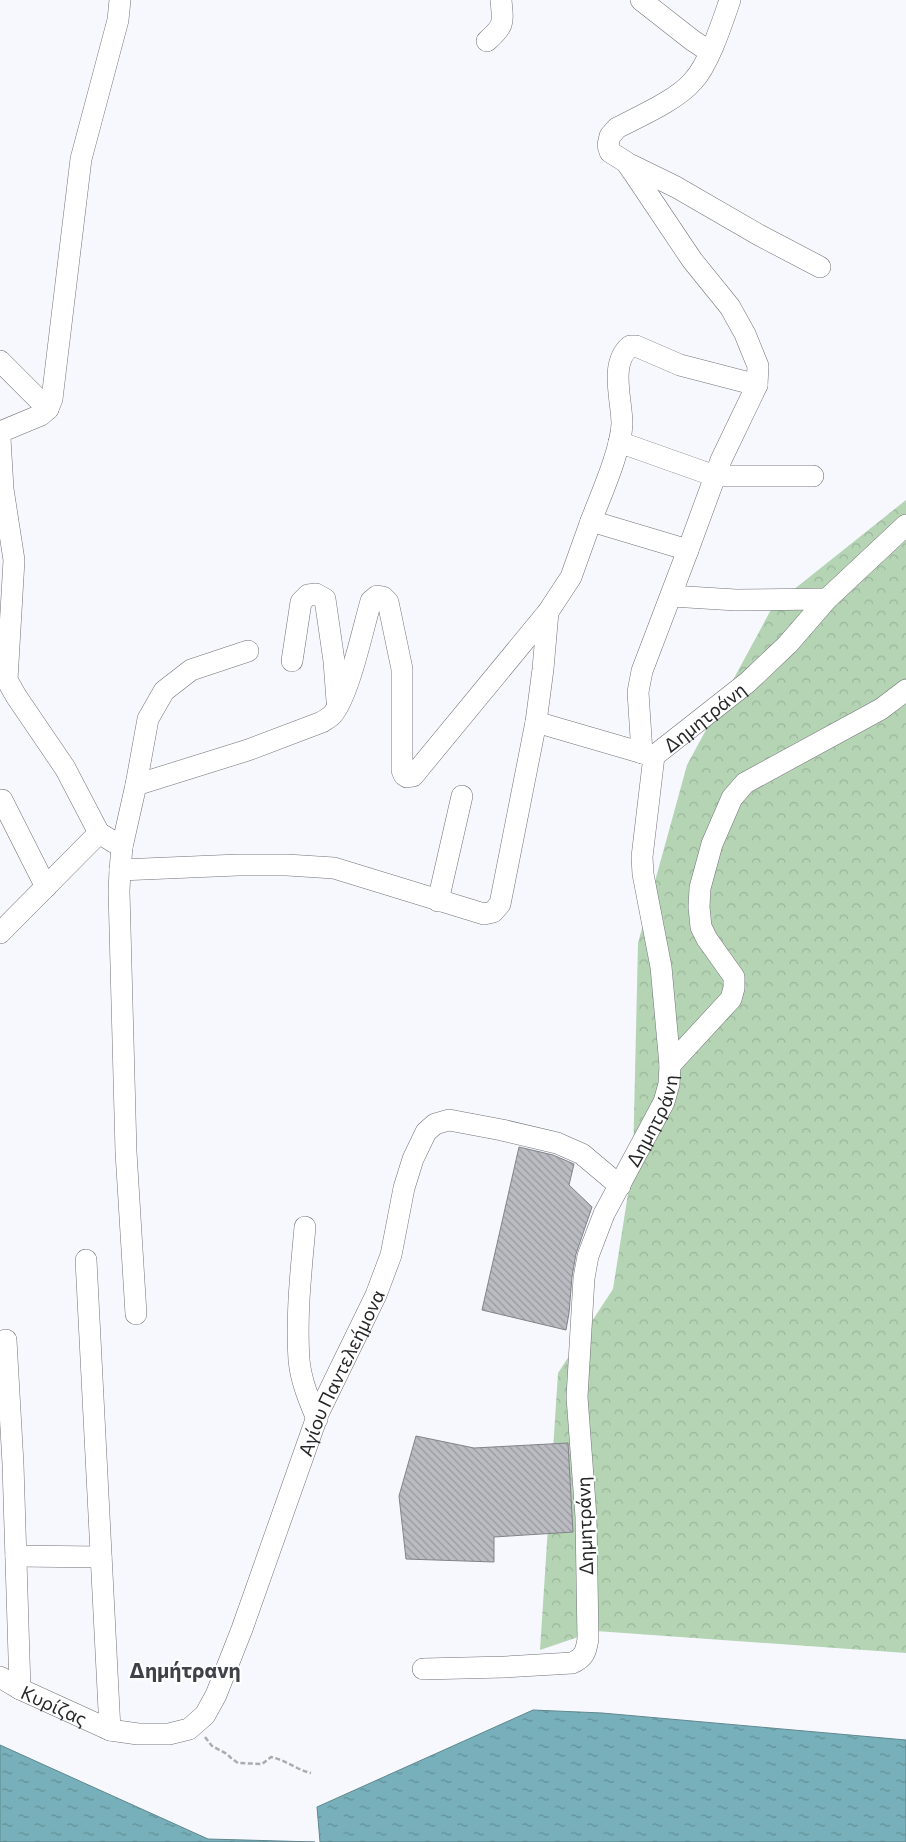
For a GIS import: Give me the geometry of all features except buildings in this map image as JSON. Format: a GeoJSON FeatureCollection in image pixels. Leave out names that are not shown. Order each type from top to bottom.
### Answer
{"type":"FeatureCollection","features":[{"type":"Feature","properties":{"kind":"street"},"geometry":{"type":"LineString","coordinates":[[0,432],[41,415],[48,409],[52,399],[81,159],[118,20],[120,0]]}},
{"type":"Feature","properties":{"kind":"street"},"geometry":{"type":"LineString","coordinates":[[487,41],[500,29],[502,20],[501,0]]}},
{"type":"Feature","properties":{"kind":"street"},"geometry":{"type":"LineString","coordinates":[[641,0],[710,52]]}},
{"type":"Feature","properties":{"kind":"street"},"geometry":{"type":"LineString","coordinates":[[730,0],[710,52],[694,81],[679,94],[617,128],[610,136],[608,145],[610,152],[759,235],[820,266]]}},
{"type":"Feature","properties":{"kind":"street"},"geometry":{"type":"LineString","coordinates":[[536,722],[648,754],[638,692],[642,671],[721,460],[757,385],[758,366],[745,334],[730,308],[692,260],[626,162]]}},
{"type":"Feature","properties":{"kind":"street"},"geometry":{"type":"LineString","coordinates":[[136,785],[248,750],[322,722],[331,716],[338,706],[350,675],[371,601],[377,596],[384,597],[388,602],[402,669],[402,770],[407,777],[413,776],[548,612],[571,577],[619,442],[622,425],[619,367],[624,351],[630,346],[636,346],[680,365],[757,385]]}},
{"type":"Feature","properties":{"kind":"street"},"geometry":{"type":"LineString","coordinates":[[0,361],[48,409]]}},
{"type":"Feature","properties":{"kind":"street"},"geometry":{"type":"LineString","coordinates":[[0,438],[4,489],[14,560],[4,674],[16,696],[65,768],[99,833],[122,847]]}},
{"type":"Feature","properties":{"kind":"street"},"geometry":{"type":"LineString","coordinates":[[619,442],[716,476],[814,476]]}},
{"type":"Feature","properties":{"kind":"street"},"geometry":{"type":"LineString","coordinates":[[592,521],[688,550]]}},
{"type":"Feature","properties":{"kind":"street","name":"Δημητράνη"},"geometry":{"type":"LineString","coordinates":[[423,1669],[572,1663],[581,1659],[586,1651],[588,1639],[586,1517],[578,1397],[584,1278],[588,1256],[604,1214],[664,1102],[669,1084],[670,1065],[661,967],[643,874],[642,857],[648,754],[748,682],[788,644],[827,600],[906,525]]}},
{"type":"Feature","properties":{"kind":"street"},"geometry":{"type":"LineString","coordinates":[[292,661],[301,602],[308,595],[316,594],[325,599],[338,706]]}},
{"type":"Feature","properties":{"kind":"street"},"geometry":{"type":"LineString","coordinates":[[671,596],[736,600],[827,600]]}},
{"type":"Feature","properties":{"kind":"street"},"geometry":{"type":"LineString","coordinates":[[120,870],[238,865],[287,865],[334,868],[438,902],[484,914],[493,912],[500,904],[536,722],[548,612]]}},
{"type":"Feature","properties":{"kind":"street"},"geometry":{"type":"LineString","coordinates":[[136,1314],[126,1152],[119,891],[122,847],[148,718],[164,691],[191,670],[248,651]]}},
{"type":"Feature","properties":{"kind":"street"},"geometry":{"type":"LineString","coordinates":[[670,1065],[730,999],[734,988],[734,977],[707,939],[701,927],[699,907],[700,888],[712,844],[732,798],[746,783],[881,709],[906,690]]}},
{"type":"Feature","properties":{"kind":"street"},"geometry":{"type":"LineString","coordinates":[[438,902],[462,796]]}},
{"type":"Feature","properties":{"kind":"street"},"geometry":{"type":"LineString","coordinates":[[1,799],[46,887]]}},
{"type":"Feature","properties":{"kind":"street"},"geometry":{"type":"LineString","coordinates":[[0,933],[99,833]]}},
{"type":"Feature","properties":{"kind":"street","name":"Αγίου Παντελεήμονα"},"geometry":{"type":"LineString","coordinates":[[110,1730],[138,1734],[169,1734],[189,1729],[205,1715],[216,1695],[236,1646],[317,1419],[376,1295],[391,1255],[404,1188],[413,1159],[426,1132],[435,1124],[449,1120],[557,1143],[582,1154],[620,1186]]}},
{"type":"Feature","properties":{"kind":"street"},"geometry":{"type":"LineString","coordinates":[[305,1227],[300,1281],[299,1361],[306,1392],[317,1419]]}},
{"type":"Feature","properties":{"kind":"street"},"geometry":{"type":"LineString","coordinates":[[86,1260],[110,1730]]}},
{"type":"Feature","properties":{"kind":"street"},"geometry":{"type":"LineString","coordinates":[[6,1340],[13,1464],[20,1689]]}},
{"type":"Feature","properties":{"kind":"street"},"geometry":{"type":"LineString","coordinates":[[16,1556],[101,1557]]}},
{"type":"Feature","properties":{"kind":"street","name":"Κυρίζας"},"geometry":{"type":"LineString","coordinates":[[0,1677],[20,1689],[110,1730]]}},
{"type":"Feature","properties":{"kind":"path"},"geometry":{"type":"LineString","coordinates":[[196,1723],[212,1746],[228,1754],[238,1763],[262,1764],[271,1757],[279,1758],[303,1772],[312,1773]]}},
{"type":"Feature","properties":{"kind":"green space"},"geometry":{"type":"Polygon","coordinates":[[[906,500],[906,1653],[596,1631],[540,1650],[558,1373],[613,1289],[633,1162],[638,943],[687,765],[773,606],[906,500]]]}},
{"type":"Feature","properties":{"kind":"water"},"geometry":{"type":"Polygon","coordinates":[[[533,1710],[602,1713],[906,1740],[906,1842],[320,1842],[317,1807],[533,1710]]]}},
{"type":"Feature","properties":{"kind":"water"},"geometry":{"type":"Polygon","coordinates":[[[0,1745],[208,1839],[315,1842],[0,1842],[0,1745]]]}},
{"type":"Feature","properties":{"kind":"district","name":"Δημήτρανη"},"geometry":{"type":"Point","coordinates":[185,1669]}}]}
